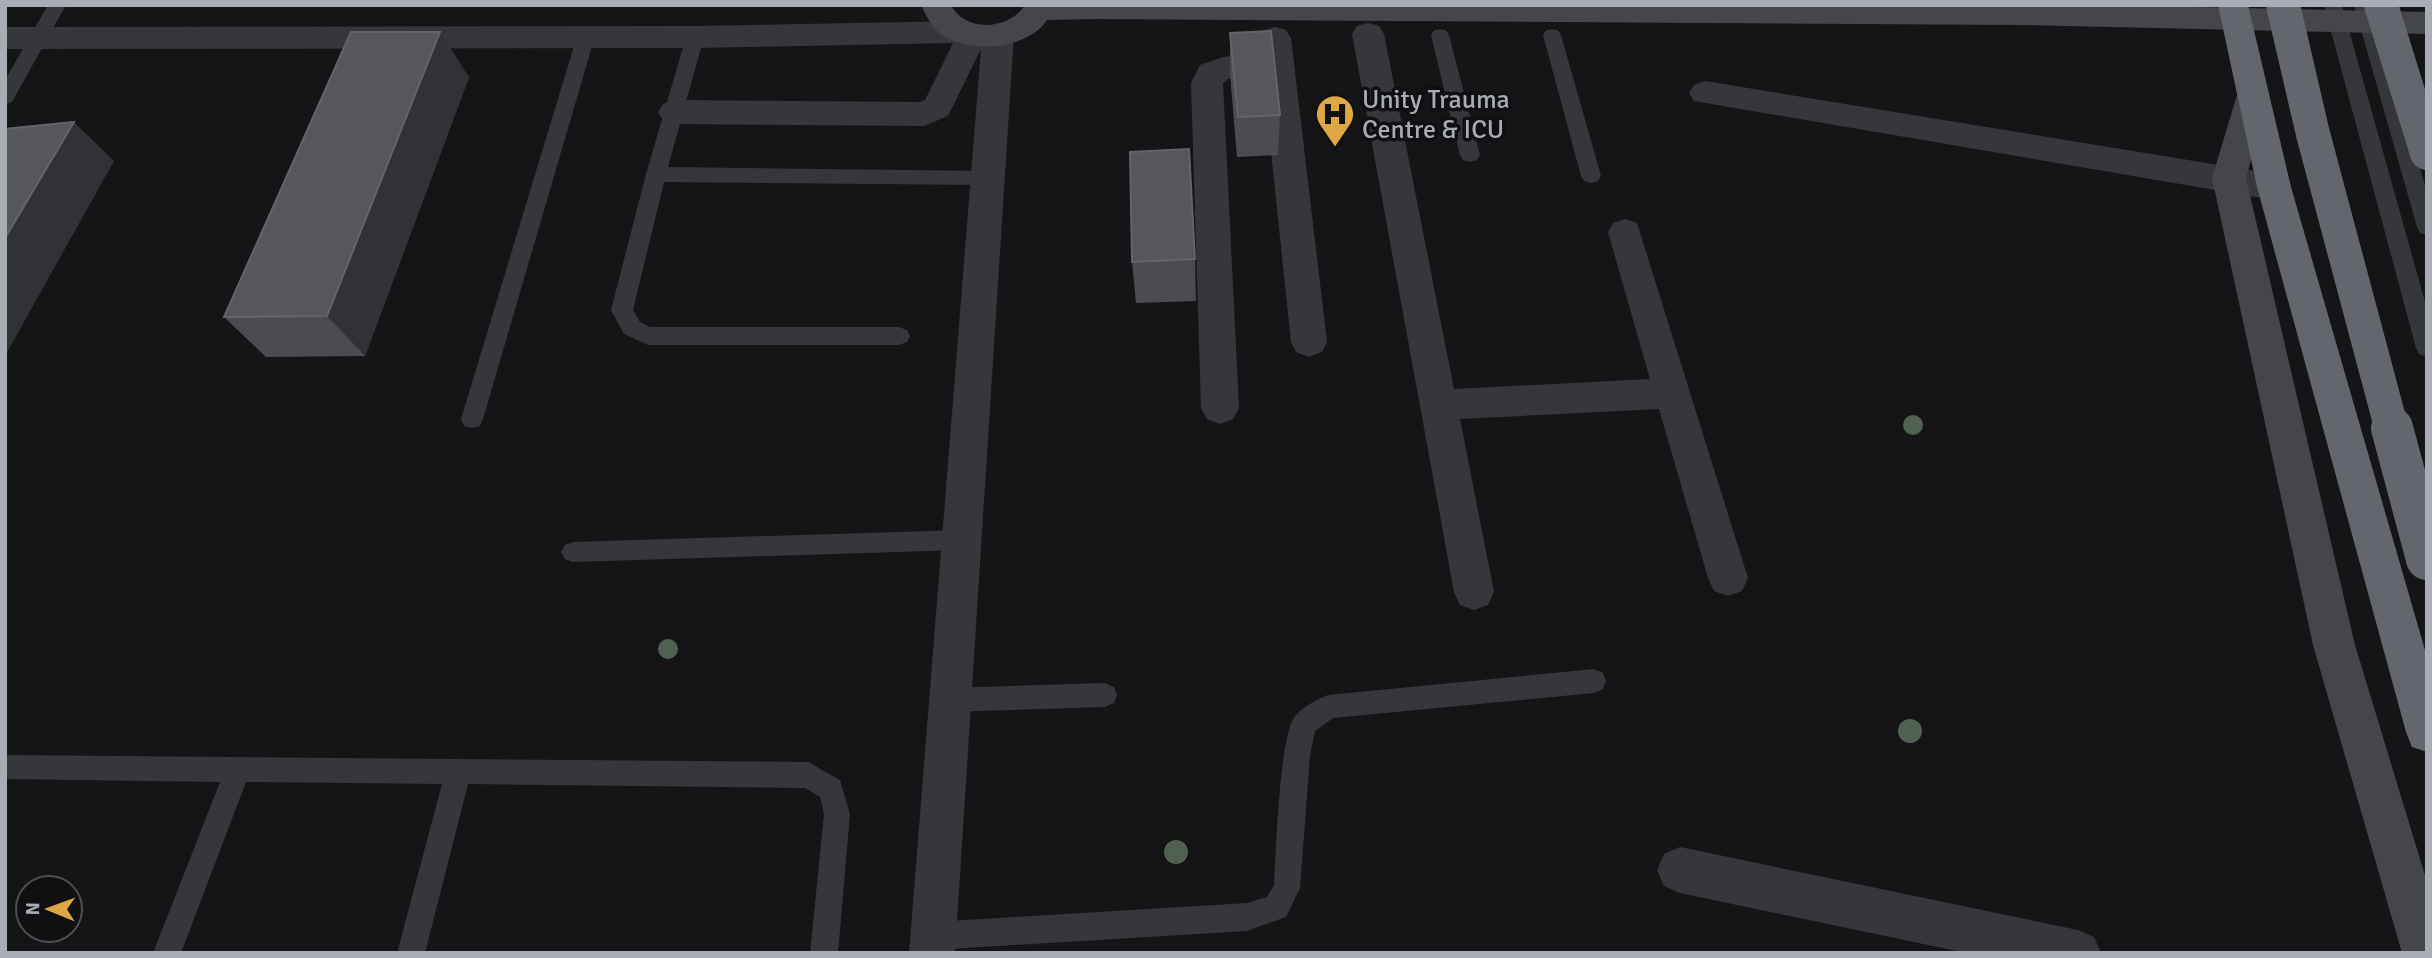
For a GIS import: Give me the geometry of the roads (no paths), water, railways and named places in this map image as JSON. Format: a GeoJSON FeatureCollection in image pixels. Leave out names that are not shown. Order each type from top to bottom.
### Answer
{"type":"FeatureCollection","features":[{"type":"Feature","properties":{"kind":"highway"},"geometry":{"type":"LineString","coordinates":[[2283,5],[2313,134],[2427,559]]}},
{"type":"Feature","properties":{"kind":"highway"},"geometry":{"type":"LineString","coordinates":[[2234,12],[2274,187],[2427,732]]}},
{"type":"Feature","properties":{"kind":"highway"},"geometry":{"type":"LineString","coordinates":[[2356,12],[2427,153]]}},
{"type":"Feature","properties":{"kind":"street"},"geometry":{"type":"LineString","coordinates":[[936,5],[938,14],[948,24],[978,34]]}},
{"type":"Feature","properties":{"kind":"street"},"geometry":{"type":"LineString","coordinates":[[5,38],[978,34],[1023,25],[1040,8],[2018,14],[2356,12],[2427,23]]}},
{"type":"Feature","properties":{"kind":"street"},"geometry":{"type":"LineString","coordinates":[[1096,8],[1220,33],[1277,49]]}},
{"type":"Feature","properties":{"kind":"street"},"geometry":{"type":"LineString","coordinates":[[1220,408],[1207,83],[1211,74],[1223,68],[1277,49],[1368,34],[1899,40],[1926,38],[2018,14]]}},
{"type":"Feature","properties":{"kind":"street"},"geometry":{"type":"LineString","coordinates":[[674,112],[925,114],[937,108],[978,34]]}},
{"type":"Feature","properties":{"kind":"street"},"geometry":{"type":"LineString","coordinates":[[932,944],[988,178],[978,34]]}},
{"type":"Feature","properties":{"kind":"street"},"geometry":{"type":"LineString","coordinates":[[1368,34],[1474,592]]}},
{"type":"Feature","properties":{"kind":"street"},"geometry":{"type":"LineString","coordinates":[[1277,49],[1310,342]]}},
{"type":"Feature","properties":{"kind":"street"},"geometry":{"type":"LineString","coordinates":[[1705,93],[2274,187]]}},
{"type":"Feature","properties":{"kind":"street"},"geometry":{"type":"LineString","coordinates":[[2253,95],[2229,178],[2334,645],[2425,953]]}},
{"type":"Feature","properties":{"kind":"street"},"geometry":{"type":"LineString","coordinates":[[1625,232],[1728,578]]}},
{"type":"Feature","properties":{"kind":"street"},"geometry":{"type":"LineString","coordinates":[[1437,405],[1673,393]]}},
{"type":"Feature","properties":{"kind":"street"},"geometry":{"type":"LineString","coordinates":[[1680,870],[2078,953]]}},
{"type":"Feature","properties":{"kind":"lane"},"geometry":{"type":"LineString","coordinates":[[5,97],[57,5]]}},
{"type":"Feature","properties":{"kind":"lane"},"geometry":{"type":"LineString","coordinates":[[2356,12],[2427,227]]}},
{"type":"Feature","properties":{"kind":"lane"},"geometry":{"type":"LineString","coordinates":[[2356,12],[2427,348]]}},
{"type":"Feature","properties":{"kind":"lane"},"geometry":{"type":"LineString","coordinates":[[1440,35],[1470,155]]}},
{"type":"Feature","properties":{"kind":"lane"},"geometry":{"type":"LineString","coordinates":[[1552,35],[1591,176]]}},
{"type":"Feature","properties":{"kind":"lane"},"geometry":{"type":"LineString","coordinates":[[472,419],[586,36]]}},
{"type":"Feature","properties":{"kind":"lane"},"geometry":{"type":"LineString","coordinates":[[695,37],[656,174],[622,310],[632,328],[648,336],[899,336]]}},
{"type":"Feature","properties":{"kind":"lane"},"geometry":{"type":"LineString","coordinates":[[656,174],[988,178]]}},
{"type":"Feature","properties":{"kind":"lane"},"geometry":{"type":"LineString","coordinates":[[573,552],[961,540]]}},
{"type":"Feature","properties":{"kind":"lane"},"geometry":{"type":"LineString","coordinates":[[932,944],[1247,917],[1276,907],[1287,888],[1297,756],[1304,724],[1328,707],[1594,681]]}},
{"type":"Feature","properties":{"kind":"lane"},"geometry":{"type":"LineString","coordinates":[[950,700],[1105,695]]}},
{"type":"Feature","properties":{"kind":"lane"},"geometry":{"type":"LineString","coordinates":[[5,767],[808,775],[831,789],[837,814],[824,953]]}},
{"type":"Feature","properties":{"kind":"lane"},"geometry":{"type":"LineString","coordinates":[[167,953],[238,769]]}},
{"type":"Feature","properties":{"kind":"lane"},"geometry":{"type":"LineString","coordinates":[[411,953],[458,772]]}},
{"type":"Feature","properties":{"kind":"place","name":"Unity Trauma Centre & ICU"},"geometry":{"type":"Point","coordinates":[1335,148]}}]}
